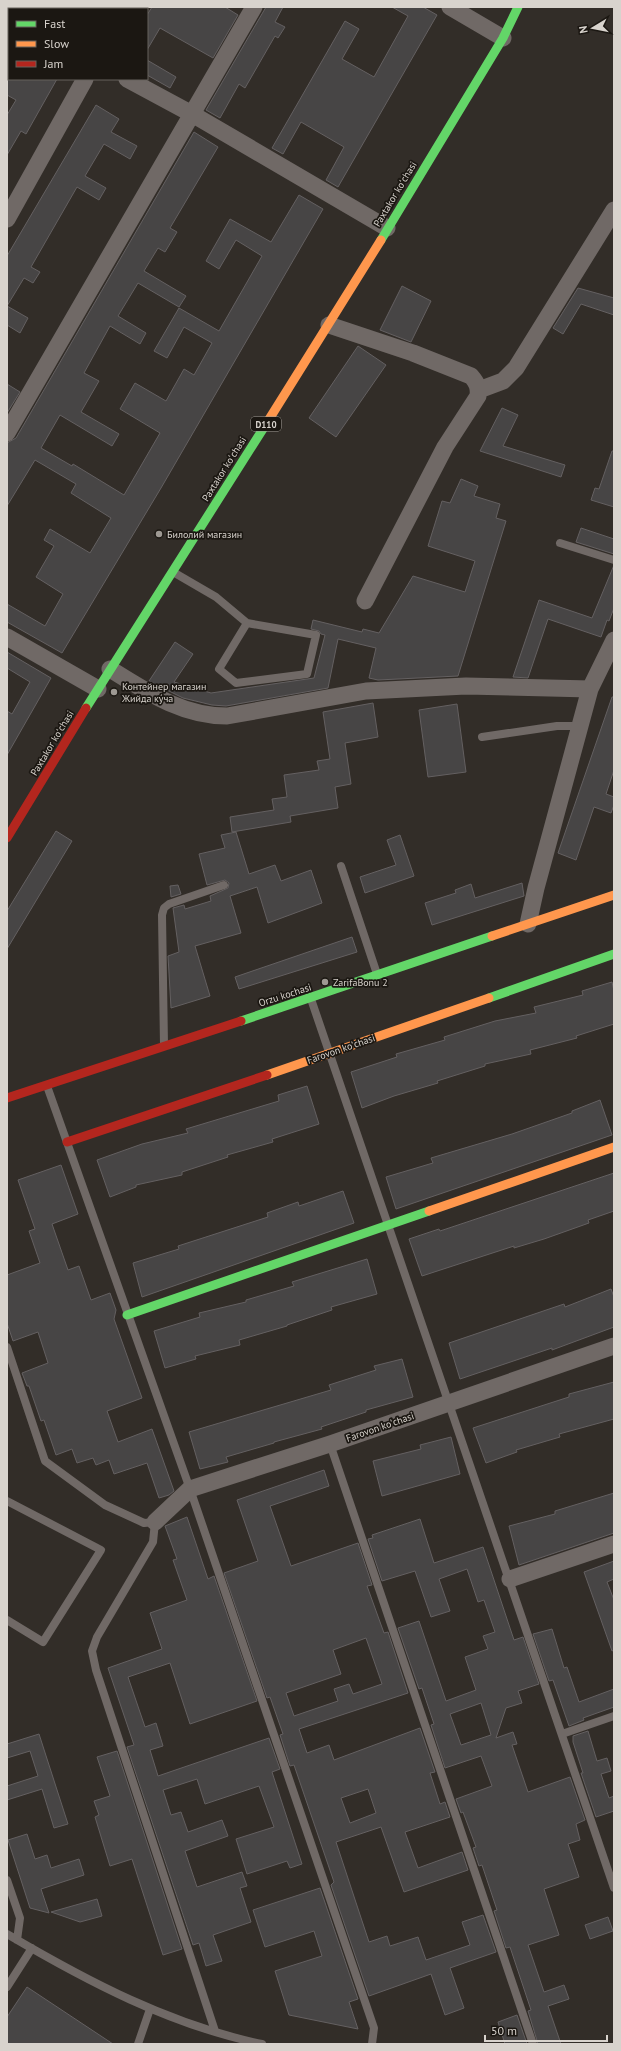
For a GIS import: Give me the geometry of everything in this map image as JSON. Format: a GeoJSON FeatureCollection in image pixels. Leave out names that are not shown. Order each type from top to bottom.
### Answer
{"type":"FeatureCollection","features":[{"type":"Feature","properties":{"kind":"main road","name":"Paxtakor koʻchasi"},"geometry":{"type":"LineString","coordinates":[[7,838],[110,669],[329,325],[503,38],[518,7]]}},
{"type":"Feature","properties":{"kind":"main road","name":"Orzu kochasi"},"geometry":{"type":"LineString","coordinates":[[7,1098],[311,998],[377,974],[614,895]]}},
{"type":"Feature","properties":{"kind":"main road","name":"Farovon koʻchasi"},"geometry":{"type":"LineString","coordinates":[[67,1142],[329,1054],[614,954]]}},
{"type":"Feature","properties":{"kind":"main road"},"geometry":{"type":"LineString","coordinates":[[128,1315],[614,1147]]}},
{"type":"Feature","properties":{"kind":"street"},"geometry":{"type":"LineString","coordinates":[[7,433],[254,7]]}},
{"type":"Feature","properties":{"kind":"street"},"geometry":{"type":"LineString","coordinates":[[450,7],[503,38]]}},
{"type":"Feature","properties":{"kind":"street"},"geometry":{"type":"LineString","coordinates":[[7,219],[85,80]]}},
{"type":"Feature","properties":{"kind":"street"},"geometry":{"type":"LineString","coordinates":[[129,80],[192,114],[387,228]]}},
{"type":"Feature","properties":{"kind":"street"},"geometry":{"type":"LineString","coordinates":[[479,390],[503,381],[516,368],[614,210]]}},
{"type":"Feature","properties":{"kind":"street"},"geometry":{"type":"LineString","coordinates":[[329,325],[413,353],[471,376],[477,383],[479,390],[478,396],[472,407],[445,447],[365,601]]}},
{"type":"Feature","properties":{"kind":"street"},"geometry":{"type":"LineString","coordinates":[[7,636],[98,689]]}},
{"type":"Feature","properties":{"kind":"street"},"geometry":{"type":"LineString","coordinates":[[528,924],[536,888],[590,690],[614,640]]}},
{"type":"Feature","properties":{"kind":"street"},"geometry":{"type":"LineString","coordinates":[[110,669],[150,694],[182,709],[215,716],[227,716],[366,692],[466,686],[590,690]]}},
{"type":"Feature","properties":{"kind":"street","name":"Farovon koʻchasi"},"geometry":{"type":"LineString","coordinates":[[155,1522],[190,1489],[330,1444],[614,1346]]}},
{"type":"Feature","properties":{"kind":"street"},"geometry":{"type":"LineString","coordinates":[[510,1579],[614,1544]]}},
{"type":"Feature","properties":{"kind":"lane"},"geometry":{"type":"LineString","coordinates":[[560,543],[614,560]]}},
{"type":"Feature","properties":{"kind":"lane"},"geometry":{"type":"LineString","coordinates":[[172,572],[216,597],[247,623],[316,635],[307,674],[236,683],[219,669],[247,623]]}},
{"type":"Feature","properties":{"kind":"lane"},"geometry":{"type":"LineString","coordinates":[[482,737],[557,726],[580,726]]}},
{"type":"Feature","properties":{"kind":"lane"},"geometry":{"type":"LineString","coordinates":[[340,866],[377,974]]}},
{"type":"Feature","properties":{"kind":"lane"},"geometry":{"type":"LineString","coordinates":[[164,1046],[162,915],[164,908],[169,904],[224,885]]}},
{"type":"Feature","properties":{"kind":"lane"},"geometry":{"type":"LineString","coordinates":[[311,998],[614,1888]]}},
{"type":"Feature","properties":{"kind":"lane"},"geometry":{"type":"LineString","coordinates":[[46,1084],[190,1489],[374,2028],[372,2044]]}},
{"type":"Feature","properties":{"kind":"lane"},"geometry":{"type":"LineString","coordinates":[[7,1347],[46,1461],[105,1505],[144,1523],[155,1522],[153,1542],[97,1637],[92,1651],[96,1670],[215,2031]]}},
{"type":"Feature","properties":{"kind":"lane"},"geometry":{"type":"LineString","coordinates":[[330,1444],[533,2044]]}},
{"type":"Feature","properties":{"kind":"lane"},"geometry":{"type":"LineString","coordinates":[[7,1501],[100,1550],[43,1642],[7,1620]]}},
{"type":"Feature","properties":{"kind":"lane"},"geometry":{"type":"LineString","coordinates":[[562,1734],[614,1716]]}},
{"type":"Feature","properties":{"kind":"lane"},"geometry":{"type":"LineString","coordinates":[[7,1880],[20,1918],[17,1940]]}},
{"type":"Feature","properties":{"kind":"lane"},"geometry":{"type":"LineString","coordinates":[[7,1934],[78,1974],[150,2009],[178,2021],[262,2044]]}},
{"type":"Feature","properties":{"kind":"lane"},"geometry":{"type":"LineString","coordinates":[[7,1987],[32,1948]]}},
{"type":"Feature","properties":{"kind":"lane"},"geometry":{"type":"LineString","coordinates":[[138,2044],[150,2009]]}},
{"type":"Feature","properties":{"kind":"building"},"geometry":{"type":"Polygon","coordinates":[[[152,7],[225,7],[238,15],[213,58],[160,28],[148,48],[148,13],[152,7]]]}},
{"type":"Feature","properties":{"kind":"building"},"geometry":{"type":"Polygon","coordinates":[[[266,7],[283,7],[275,22],[285,27],[278,38],[275,36],[245,88],[239,84],[220,118],[206,110],[266,7]]]}},
{"type":"Feature","properties":{"kind":"building"},"geometry":{"type":"Polygon","coordinates":[[[392,7],[423,7],[437,15],[338,187],[326,180],[344,147],[301,122],[283,154],[272,148],[345,21],[359,29],[342,59],[374,77],[408,16],[392,7]]]}},
{"type":"Feature","properties":{"kind":"building"},"geometry":{"type":"Polygon","coordinates":[[[148,61],[176,77],[170,88],[148,76],[148,61]]]}},
{"type":"Feature","properties":{"kind":"building"},"geometry":{"type":"Polygon","coordinates":[[[7,79],[56,80],[26,134],[21,131],[7,155],[7,115],[16,100],[7,95],[7,79]]]}},
{"type":"Feature","properties":{"kind":"building"},"geometry":{"type":"Polygon","coordinates":[[[96,105],[119,119],[111,132],[137,146],[130,159],[104,144],[85,176],[106,188],[99,200],[77,187],[31,267],[40,272],[33,283],[24,278],[7,306],[7,256],[96,105]]]}},
{"type":"Feature","properties":{"kind":"building"},"geometry":{"type":"Polygon","coordinates":[[[194,132],[218,147],[170,228],[177,232],[165,252],[158,248],[144,271],[186,296],[179,307],[138,283],[118,316],[146,333],[140,344],[110,326],[84,373],[99,381],[81,412],[119,434],[112,446],[60,415],[41,448],[72,466],[73,464],[124,495],[160,433],[120,409],[135,383],[166,401],[184,369],[194,375],[212,343],[184,327],[167,358],[154,351],[179,308],[219,331],[262,256],[236,240],[219,269],[206,261],[230,219],[271,242],[299,195],[323,209],[161,488],[62,653],[7,622],[7,604],[45,626],[63,594],[36,577],[54,546],[44,540],[50,529],[90,553],[111,518],[71,493],[76,484],[35,460],[7,506],[7,443],[16,438],[194,132]]]}},
{"type":"Feature","properties":{"kind":"building"},"geometry":{"type":"Polygon","coordinates":[[[402,286],[431,301],[411,342],[380,330],[402,286]]]}},
{"type":"Feature","properties":{"kind":"building"},"geometry":{"type":"Polygon","coordinates":[[[578,288],[614,298],[614,315],[581,304],[563,334],[553,328],[578,288]]]}},
{"type":"Feature","properties":{"kind":"building"},"geometry":{"type":"Polygon","coordinates":[[[7,306],[28,318],[20,333],[7,325],[7,306]]]}},
{"type":"Feature","properties":{"kind":"building"},"geometry":{"type":"Polygon","coordinates":[[[358,346],[386,365],[336,437],[309,418],[358,346]]]}},
{"type":"Feature","properties":{"kind":"building"},"geometry":{"type":"Polygon","coordinates":[[[7,384],[20,392],[7,413],[7,384]]]}},
{"type":"Feature","properties":{"kind":"building"},"geometry":{"type":"Polygon","coordinates":[[[502,408],[518,415],[503,446],[565,465],[561,477],[480,451],[502,408]]]}},
{"type":"Feature","properties":{"kind":"building"},"geometry":{"type":"Polygon","coordinates":[[[612,451],[614,451],[614,507],[591,500],[595,488],[599,489],[612,451]]]}},
{"type":"Feature","properties":{"kind":"building"},"geometry":{"type":"Polygon","coordinates":[[[461,479],[478,486],[474,496],[500,504],[496,518],[506,521],[458,676],[378,680],[369,678],[376,648],[338,639],[328,688],[226,706],[212,705],[183,698],[149,681],[175,642],[193,654],[174,682],[211,693],[314,678],[325,635],[321,634],[319,631],[311,629],[313,620],[362,632],[363,629],[379,633],[413,576],[465,592],[475,561],[428,546],[442,501],[450,503],[461,479]]]}},
{"type":"Feature","properties":{"kind":"building"},"geometry":{"type":"Polygon","coordinates":[[[581,528],[614,539],[614,554],[576,542],[581,528]]]}},
{"type":"Feature","properties":{"kind":"building"},"geometry":{"type":"Polygon","coordinates":[[[614,565],[614,608],[609,621],[607,620],[601,637],[548,619],[528,678],[513,677],[539,600],[592,618],[614,565]]]}},
{"type":"Feature","properties":{"kind":"building"},"geometry":{"type":"Polygon","coordinates":[[[7,652],[51,678],[7,755],[7,711],[12,714],[30,682],[7,668],[7,652]]]}},
{"type":"Feature","properties":{"kind":"building"},"geometry":{"type":"Polygon","coordinates":[[[612,697],[614,697],[614,770],[606,794],[614,797],[614,805],[611,813],[594,807],[576,860],[558,853],[612,697]]]}},
{"type":"Feature","properties":{"kind":"building"},"geometry":{"type":"Polygon","coordinates":[[[373,703],[378,737],[345,743],[351,784],[335,787],[338,808],[290,816],[291,822],[232,832],[230,817],[274,810],[272,799],[287,797],[284,775],[319,770],[317,761],[330,759],[323,712],[373,703]]]}},
{"type":"Feature","properties":{"kind":"building"},"geometry":{"type":"Polygon","coordinates":[[[457,704],[466,772],[428,777],[419,710],[457,704]]]}},
{"type":"Feature","properties":{"kind":"building"},"geometry":{"type":"Polygon","coordinates":[[[56,831],[72,841],[7,949],[7,911],[56,831]]]}},
{"type":"Feature","properties":{"kind":"building"},"geometry":{"type":"Polygon","coordinates":[[[236,832],[249,874],[275,865],[281,881],[311,870],[322,903],[268,923],[257,887],[230,896],[241,933],[195,946],[210,996],[171,1008],[168,956],[179,952],[173,908],[184,905],[185,909],[211,901],[210,896],[228,888],[229,883],[225,880],[207,885],[199,854],[225,848],[221,835],[236,832]]]}},
{"type":"Feature","properties":{"kind":"building"},"geometry":{"type":"Polygon","coordinates":[[[400,835],[414,876],[365,893],[360,877],[396,865],[387,840],[400,835]]]}},
{"type":"Feature","properties":{"kind":"building"},"geometry":{"type":"Polygon","coordinates":[[[522,883],[524,896],[432,925],[425,903],[456,893],[455,890],[471,884],[475,898],[522,883]]]}},
{"type":"Feature","properties":{"kind":"building"},"geometry":{"type":"Polygon","coordinates":[[[178,885],[181,894],[171,897],[170,886],[178,885]]]}},
{"type":"Feature","properties":{"kind":"building"},"geometry":{"type":"Polygon","coordinates":[[[352,937],[357,952],[239,989],[235,977],[352,937]]]}},
{"type":"Feature","properties":{"kind":"building"},"geometry":{"type":"Polygon","coordinates":[[[612,982],[614,991],[614,1024],[576,1036],[577,1038],[530,1050],[531,1054],[485,1064],[485,1066],[437,1081],[438,1083],[394,1096],[362,1108],[351,1072],[397,1057],[396,1054],[445,1040],[444,1037],[495,1021],[536,1013],[534,1007],[583,995],[582,991],[612,982]]]}},
{"type":"Feature","properties":{"kind":"building"},"geometry":{"type":"Polygon","coordinates":[[[307,1086],[319,1124],[272,1139],[273,1142],[227,1155],[228,1157],[182,1172],[182,1175],[136,1185],[136,1187],[110,1197],[97,1160],[142,1144],[188,1133],[186,1129],[279,1101],[278,1095],[307,1086]]]}},
{"type":"Feature","properties":{"kind":"building"},"geometry":{"type":"Polygon","coordinates":[[[600,1100],[612,1135],[396,1209],[386,1177],[433,1163],[431,1158],[512,1134],[572,1113],[572,1111],[600,1100]]]}},
{"type":"Feature","properties":{"kind":"building"},"geometry":{"type":"Polygon","coordinates":[[[61,1165],[78,1214],[52,1224],[68,1270],[79,1266],[91,1300],[110,1293],[116,1310],[114,1319],[142,1398],[107,1411],[118,1442],[152,1429],[174,1491],[169,1495],[159,1498],[147,1463],[114,1474],[109,1460],[96,1465],[93,1458],[77,1463],[72,1449],[56,1455],[44,1420],[41,1421],[29,1386],[27,1386],[22,1373],[48,1363],[38,1332],[13,1341],[7,1323],[7,1275],[40,1263],[29,1231],[35,1229],[18,1180],[61,1165]]]}},
{"type":"Feature","properties":{"kind":"building"},"geometry":{"type":"Polygon","coordinates":[[[614,1173],[614,1211],[588,1220],[589,1223],[544,1239],[514,1248],[514,1246],[422,1276],[409,1239],[439,1229],[440,1231],[614,1173]]]}},
{"type":"Feature","properties":{"kind":"building"},"geometry":{"type":"Polygon","coordinates":[[[343,1191],[354,1223],[142,1297],[133,1263],[179,1249],[178,1246],[268,1217],[267,1213],[298,1202],[299,1206],[343,1191]]]}},
{"type":"Feature","properties":{"kind":"building"},"geometry":{"type":"Polygon","coordinates":[[[367,1259],[377,1294],[331,1307],[332,1310],[287,1326],[239,1340],[240,1345],[195,1356],[196,1359],[165,1368],[154,1331],[200,1317],[199,1313],[246,1302],[246,1300],[294,1286],[292,1282],[367,1259]]]}},
{"type":"Feature","properties":{"kind":"building"},"geometry":{"type":"Polygon","coordinates":[[[611,1289],[614,1297],[614,1327],[552,1350],[552,1348],[460,1379],[449,1343],[564,1304],[565,1307],[611,1289]]]}},
{"type":"Feature","properties":{"kind":"building"},"geometry":{"type":"Polygon","coordinates":[[[402,1359],[413,1397],[366,1410],[366,1412],[321,1427],[322,1429],[226,1457],[228,1462],[200,1469],[189,1432],[331,1390],[329,1385],[376,1370],[374,1366],[402,1359]]]}},
{"type":"Feature","properties":{"kind":"building"},"geometry":{"type":"Polygon","coordinates":[[[614,1382],[614,1419],[559,1434],[560,1437],[516,1450],[517,1452],[486,1463],[473,1428],[569,1397],[569,1394],[614,1382]]]}},
{"type":"Feature","properties":{"kind":"building"},"geometry":{"type":"Polygon","coordinates":[[[451,1437],[460,1474],[382,1496],[373,1461],[421,1449],[420,1445],[451,1437]]]}},
{"type":"Feature","properties":{"kind":"building"},"geometry":{"type":"Polygon","coordinates":[[[324,1470],[329,1486],[270,1506],[291,1566],[358,1543],[372,1585],[367,1586],[384,1633],[388,1632],[408,1693],[299,1729],[307,1753],[329,1745],[334,1760],[420,1728],[435,1772],[430,1773],[440,1804],[445,1802],[450,1817],[405,1832],[418,1868],[462,1852],[468,1870],[404,1892],[381,1827],[336,1842],[369,1942],[387,1936],[390,1946],[418,1937],[426,1960],[470,1945],[462,1922],[483,1915],[496,1952],[450,1968],[464,2008],[445,2015],[431,1974],[369,1996],[331,1885],[334,1882],[294,1765],[290,1766],[280,1735],[283,1734],[270,1697],[267,1698],[224,1573],[258,1561],[237,1500],[324,1470]],[[366,1638],[333,1650],[341,1674],[286,1693],[294,1716],[338,1701],[334,1689],[349,1684],[353,1694],[382,1684],[366,1638]],[[368,1789],[341,1798],[350,1823],[376,1813],[368,1789]]]}},
{"type":"Feature","properties":{"kind":"building"},"geometry":{"type":"Polygon","coordinates":[[[614,1493],[614,1533],[519,1565],[509,1526],[555,1514],[555,1511],[614,1493]]]}},
{"type":"Feature","properties":{"kind":"building"},"geometry":{"type":"Polygon","coordinates":[[[187,1517],[208,1579],[214,1576],[257,1701],[190,1724],[170,1663],[128,1677],[145,1727],[156,1723],[163,1746],[150,1750],[158,1776],[269,1738],[280,1769],[272,1772],[302,1864],[290,1868],[287,1861],[247,1874],[236,1839],[274,1827],[259,1786],[205,1804],[197,1779],[163,1790],[171,1815],[181,1812],[188,1832],[222,1820],[228,1836],[185,1851],[197,1887],[242,1872],[247,1886],[240,1888],[251,1922],[213,1935],[222,1961],[206,1966],[199,1943],[193,1945],[127,1747],[134,1745],[108,1668],[162,1649],[150,1613],[187,1600],[173,1560],[177,1559],[165,1526],[187,1517]]]}},
{"type":"Feature","properties":{"kind":"building"},"geometry":{"type":"Polygon","coordinates":[[[420,1519],[434,1563],[483,1547],[514,1640],[523,1637],[539,1684],[518,1691],[522,1703],[506,1708],[496,1738],[513,1732],[517,1744],[512,1745],[528,1792],[570,1777],[585,1820],[576,1824],[580,1840],[568,1844],[579,1877],[544,1889],[559,1935],[528,1945],[544,1992],[564,1985],[569,1999],[548,2006],[561,2044],[538,2044],[528,2011],[531,2010],[510,1947],[506,1948],[494,1911],[497,1910],[482,1865],[479,1866],[473,1848],[476,1847],[463,1812],[461,1813],[456,1799],[492,1786],[481,1756],[445,1768],[431,1725],[434,1724],[422,1688],[419,1689],[398,1628],[419,1621],[446,1701],[476,1690],[465,1657],[488,1649],[483,1636],[495,1632],[484,1600],[478,1602],[467,1569],[439,1579],[450,1611],[431,1617],[415,1571],[382,1581],[368,1539],[373,1538],[372,1535],[420,1519]],[[481,1703],[450,1714],[461,1745],[491,1735],[481,1703]]]}},
{"type":"Feature","properties":{"kind":"building"},"geometry":{"type":"Polygon","coordinates":[[[614,1561],[614,1579],[607,1582],[614,1600],[614,1650],[612,1651],[584,1572],[614,1561]]]}},
{"type":"Feature","properties":{"kind":"building"},"geometry":{"type":"Polygon","coordinates":[[[552,1629],[564,1668],[567,1667],[579,1702],[614,1689],[614,1707],[583,1718],[584,1720],[569,1726],[553,1680],[549,1681],[533,1634],[552,1629]]]}},
{"type":"Feature","properties":{"kind":"building"},"geometry":{"type":"Polygon","coordinates":[[[588,1731],[597,1761],[607,1758],[611,1771],[601,1774],[609,1798],[614,1796],[614,1811],[596,1817],[581,1773],[583,1773],[573,1742],[573,1736],[588,1731]]]}},
{"type":"Feature","properties":{"kind":"building"},"geometry":{"type":"Polygon","coordinates":[[[39,1734],[68,1824],[54,1828],[42,1789],[7,1800],[7,1786],[38,1776],[30,1751],[7,1758],[7,1744],[39,1734]]]}},
{"type":"Feature","properties":{"kind":"building"},"geometry":{"type":"Polygon","coordinates":[[[117,1751],[182,1949],[163,1955],[132,1859],[110,1866],[95,1817],[99,1815],[94,1801],[110,1796],[97,1757],[117,1751]]]}},
{"type":"Feature","properties":{"kind":"building"},"geometry":{"type":"Polygon","coordinates":[[[27,1834],[35,1859],[47,1855],[51,1868],[79,1859],[84,1875],[41,1889],[49,1913],[30,1908],[8,1840],[27,1834]]]}},
{"type":"Feature","properties":{"kind":"building"},"geometry":{"type":"Polygon","coordinates":[[[320,1888],[358,1999],[349,2002],[358,2029],[289,2015],[275,1971],[322,1956],[314,1931],[265,1947],[253,1910],[320,1888]]]}},
{"type":"Feature","properties":{"kind":"building"},"geometry":{"type":"Polygon","coordinates":[[[97,1899],[102,1916],[80,1922],[51,1912],[97,1899]]]}},
{"type":"Feature","properties":{"kind":"building"},"geometry":{"type":"Polygon","coordinates":[[[608,1917],[613,1931],[590,1939],[585,1925],[608,1917]]]}},
{"type":"Feature","properties":{"kind":"building"},"geometry":{"type":"Polygon","coordinates":[[[27,1987],[113,2044],[7,2044],[7,2017],[27,1987]]]}},
{"type":"Feature","properties":{"kind":"building"},"geometry":{"type":"Polygon","coordinates":[[[517,2015],[527,2044],[505,2044],[498,2022],[517,2015]]]}},
{"type":"Feature","properties":{"kind":"traffic: fast"},"geometry":{"type":"LineString","coordinates":[[381,240],[503,38],[518,7]]}},
{"type":"Feature","properties":{"kind":"traffic: fast"},"geometry":{"type":"LineString","coordinates":[[86,708],[268,421]]}},
{"type":"Feature","properties":{"kind":"traffic: fast"},"geometry":{"type":"LineString","coordinates":[[241,1021],[492,936]]}},
{"type":"Feature","properties":{"kind":"traffic: fast"},"geometry":{"type":"LineString","coordinates":[[489,998],[614,954]]}},
{"type":"Feature","properties":{"kind":"traffic: fast"},"geometry":{"type":"LineString","coordinates":[[127,1315],[429,1211]]}},
{"type":"Feature","properties":{"kind":"traffic: slow"},"geometry":{"type":"LineString","coordinates":[[268,421],[381,240]]}},
{"type":"Feature","properties":{"kind":"traffic: slow"},"geometry":{"type":"LineString","coordinates":[[492,936],[614,895]]}},
{"type":"Feature","properties":{"kind":"traffic: slow"},"geometry":{"type":"LineString","coordinates":[[267,1075],[489,998]]}},
{"type":"Feature","properties":{"kind":"traffic: slow"},"geometry":{"type":"LineString","coordinates":[[429,1211],[614,1147]]}},
{"type":"Feature","properties":{"kind":"traffic: jam"},"geometry":{"type":"LineString","coordinates":[[7,838],[86,708]]}},
{"type":"Feature","properties":{"kind":"traffic: jam"},"geometry":{"type":"LineString","coordinates":[[7,1098],[241,1021]]}},
{"type":"Feature","properties":{"kind":"traffic: jam"},"geometry":{"type":"LineString","coordinates":[[67,1142],[267,1075]]}},
{"type":"Feature","properties":{"kind":"place","name":"Билолий магазин"},"geometry":{"type":"Point","coordinates":[159,534]}},
{"type":"Feature","properties":{"kind":"place","name":"Контейнер магазин Жийда ку́ча"},"geometry":{"type":"Point","coordinates":[114,692]}},
{"type":"Feature","properties":{"kind":"place","name":"ZarifaBonu 2"},"geometry":{"type":"Point","coordinates":[325,982]}}]}
